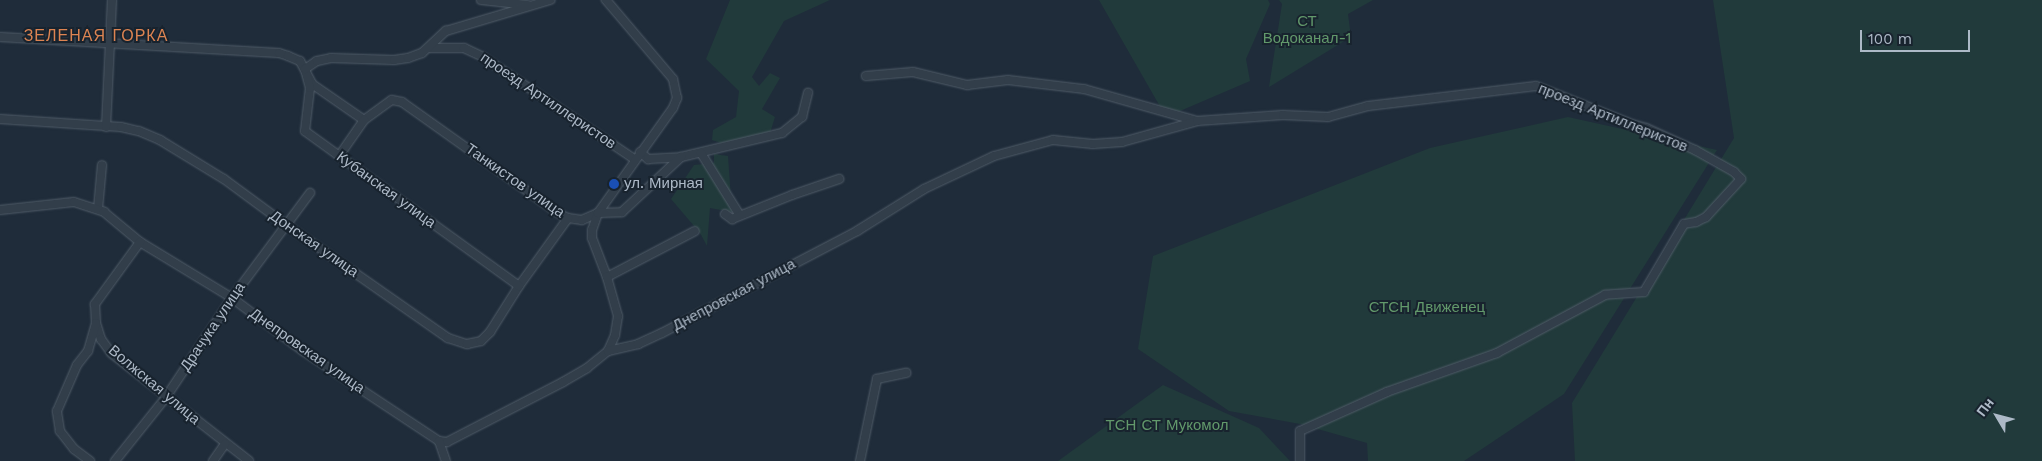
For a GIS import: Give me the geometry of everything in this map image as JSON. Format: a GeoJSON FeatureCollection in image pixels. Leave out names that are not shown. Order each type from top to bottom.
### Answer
{"type":"FeatureCollection","features":[{"type":"Feature","properties":{"kind":"street"},"geometry":{"type":"LineString","coordinates":[[106,127],[108,43],[112,0]]}},
{"type":"Feature","properties":{"kind":"street"},"geometry":{"type":"LineString","coordinates":[[481,0],[534,5]]}},
{"type":"Feature","properties":{"kind":"street"},"geometry":{"type":"LineString","coordinates":[[305,69],[317,61],[331,58],[402,59],[422,53],[446,31],[550,0]]}},
{"type":"Feature","properties":{"kind":"street"},"geometry":{"type":"LineString","coordinates":[[606,0],[673,79],[677,98],[673,108],[634,159],[598,213],[592,230],[592,238],[607,277],[618,316],[615,334],[608,351]]}},
{"type":"Feature","properties":{"kind":"street"},"geometry":{"type":"LineString","coordinates":[[0,37],[279,53],[300,61],[312,84],[364,120],[339,156]]}},
{"type":"Feature","properties":{"kind":"street","name":"проезд Артиллеристов"},"geometry":{"type":"LineString","coordinates":[[429,48],[464,48],[483,57],[634,159]]}},
{"type":"Feature","properties":{"kind":"street","name":"Кубанская улица"},"geometry":{"type":"LineString","coordinates":[[305,69],[310,88],[305,131],[519,286]]}},
{"type":"Feature","properties":{"kind":"street"},"geometry":{"type":"LineString","coordinates":[[866,76],[913,72],[967,85],[1008,80],[1084,89],[1197,121]]}},
{"type":"Feature","properties":{"kind":"street","name":"проезд Артиллеристов"},"geometry":{"type":"LineString","coordinates":[[857,231],[924,189],[994,156],[1053,140],[1093,144],[1122,142],[1197,121],[1283,115],[1328,117],[1368,106],[1536,86],[1646,128],[1695,150],[1734,172],[1741,179],[1706,217],[1696,222],[1684,224],[1644,292],[1605,295],[1497,353],[1387,392],[1300,431],[1300,461]]}},
{"type":"Feature","properties":{"kind":"street"},"geometry":{"type":"LineString","coordinates":[[640,152],[648,159],[681,158],[782,133],[802,118],[808,93]]}},
{"type":"Feature","properties":{"kind":"street","name":"Танкистов улица"},"geometry":{"type":"LineString","coordinates":[[364,120],[392,100],[402,102],[568,218],[582,220],[598,213],[622,212],[681,158]]}},
{"type":"Feature","properties":{"kind":"street","name":"Донская улица"},"geometry":{"type":"LineString","coordinates":[[0,119],[106,127],[121,126],[139,130],[160,140],[224,179],[448,338],[468,344],[481,341],[490,332],[519,286],[568,218]]}},
{"type":"Feature","properties":{"kind":"street"},"geometry":{"type":"LineString","coordinates":[[702,153],[739,214]]}},
{"type":"Feature","properties":{"kind":"street"},"geometry":{"type":"LineString","coordinates":[[98,209],[102,165]]}},
{"type":"Feature","properties":{"kind":"street"},"geometry":{"type":"LineString","coordinates":[[725,214],[732,219],[739,214],[753,211],[839,179]]}},
{"type":"Feature","properties":{"kind":"street","name":"Драчука улица"},"geometry":{"type":"LineString","coordinates":[[115,461],[166,397],[232,298],[285,224],[310,193]]}},
{"type":"Feature","properties":{"kind":"street","name":"Днепровская улица"},"geometry":{"type":"LineString","coordinates":[[0,210],[74,202],[104,212],[140,242],[232,298],[303,351],[439,441],[447,442],[564,382],[587,368],[608,351],[638,344],[662,333],[857,231]]}},
{"type":"Feature","properties":{"kind":"street"},"geometry":{"type":"LineString","coordinates":[[607,277],[695,232]]}},
{"type":"Feature","properties":{"kind":"street","name":"Волжская улица"},"geometry":{"type":"LineString","coordinates":[[140,242],[95,304],[96,323],[101,339],[111,353],[249,461]]}},
{"type":"Feature","properties":{"kind":"street"},"geometry":{"type":"LineString","coordinates":[[90,461],[74,449],[60,431],[57,411],[77,366],[88,351],[96,323]]}},
{"type":"Feature","properties":{"kind":"street"},"geometry":{"type":"LineString","coordinates":[[860,461],[876,379],[906,373]]}},
{"type":"Feature","properties":{"kind":"street"},"geometry":{"type":"LineString","coordinates":[[439,441],[446,461]]}},
{"type":"Feature","properties":{"kind":"street"},"geometry":{"type":"LineString","coordinates":[[213,461],[225,444]]}},
{"type":"Feature","properties":{"kind":"green space"},"geometry":{"type":"Polygon","coordinates":[[[730,0],[830,0],[784,21],[752,77],[759,86],[770,73],[780,78],[762,109],[775,117],[770,133],[721,143],[712,140],[713,130],[736,117],[739,91],[706,59],[730,0]]]}},
{"type":"Feature","properties":{"kind":"green space"},"geometry":{"type":"Polygon","coordinates":[[[1099,0],[1268,0],[1270,4],[1246,59],[1250,81],[1166,117],[1099,0]]]}},
{"type":"Feature","properties":{"kind":"green space","name":"СТ Водоканал-1"},"geometry":{"type":"Polygon","coordinates":[[[1279,0],[1373,0],[1348,14],[1351,37],[1269,87],[1282,4],[1279,0]]]}},
{"type":"Feature","properties":{"kind":"green space"},"geometry":{"type":"Polygon","coordinates":[[[1713,0],[2042,0],[2042,461],[1575,461],[1572,403],[1734,138],[1713,0]]]}},
{"type":"Feature","properties":{"kind":"green space","name":"СТСН Движенец"},"geometry":{"type":"Polygon","coordinates":[[[1568,117],[1717,150],[1564,394],[1464,461],[1368,461],[1367,443],[1300,424],[1229,411],[1138,349],[1153,256],[1430,148],[1568,117]]]}},
{"type":"Feature","properties":{"kind":"green space"},"geometry":{"type":"Polygon","coordinates":[[[714,154],[728,156],[732,212],[710,208],[707,246],[700,233],[671,199],[694,165],[714,163],[714,154]]]}},
{"type":"Feature","properties":{"kind":"green space","name":"ТСН СТ Мукомол"},"geometry":{"type":"Polygon","coordinates":[[[1163,385],[1259,428],[1290,461],[1058,461],[1163,385]]]}},
{"type":"Feature","properties":{"kind":"place","name":"ул. Мирная"},"geometry":{"type":"Point","coordinates":[614,184]}},
{"type":"Feature","properties":{"kind":"district","name":"ЗЕЛЕНАЯ ГОРКА"},"geometry":{"type":"Point","coordinates":[96,36]}}]}
